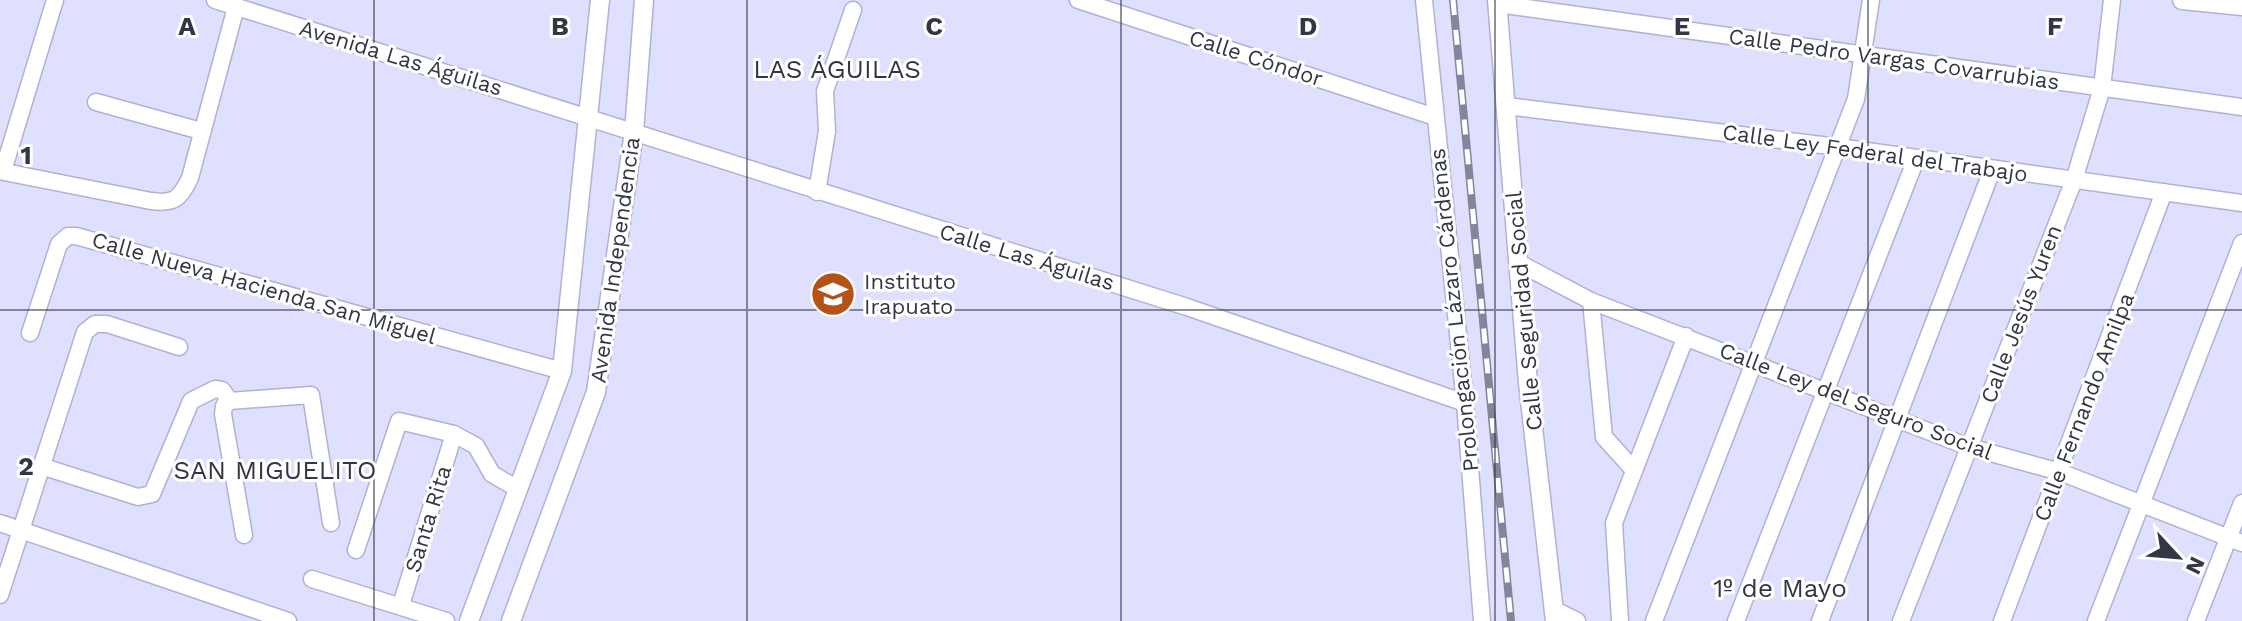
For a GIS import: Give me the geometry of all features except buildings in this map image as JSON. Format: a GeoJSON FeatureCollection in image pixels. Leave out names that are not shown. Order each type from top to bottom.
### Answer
{"type":"FeatureCollection","features":[{"type":"Feature","properties":{"kind":"street"},"geometry":{"type":"LineString","coordinates":[[55,0],[2,171],[170,203],[182,196],[190,178],[236,7]]}},
{"type":"Feature","properties":{"kind":"street","name":"Avenida Las Águilas"},"geometry":{"type":"LineString","coordinates":[[215,0],[588,116]]}},
{"type":"Feature","properties":{"kind":"street","name":"Avenida Independencia"},"geometry":{"type":"LineString","coordinates":[[469,621],[562,371],[600,0]]}},
{"type":"Feature","properties":{"kind":"street","name":"Avenida Independencia"},"geometry":{"type":"LineString","coordinates":[[511,621],[596,392],[634,132],[644,0]]}},
{"type":"Feature","properties":{"kind":"street","name":"Calle Cóndor"},"geometry":{"type":"LineString","coordinates":[[1078,0],[1435,117]]}},
{"type":"Feature","properties":{"kind":"street","name":"Prolongación Lázaro Cárdenas"},"geometry":{"type":"LineString","coordinates":[[1424,0],[1465,403],[1482,621]]}},
{"type":"Feature","properties":{"kind":"street"},"geometry":{"type":"LineString","coordinates":[[1654,621],[1856,99],[1871,0]]}},
{"type":"Feature","properties":{"kind":"street","name":"Calle Jesús Yuren"},"geometry":{"type":"LineString","coordinates":[[1901,621],[2074,180],[2102,88],[2112,0]]}},
{"type":"Feature","properties":{"kind":"street"},"geometry":{"type":"LineString","coordinates":[[2182,0],[2242,6]]}},
{"type":"Feature","properties":{"kind":"street","name":"Calle Pedro Vargas Covarrubias"},"geometry":{"type":"LineString","coordinates":[[1498,2],[2242,107]]}},
{"type":"Feature","properties":{"kind":"street","name":"Calle Seguridad Social"},"geometry":{"type":"LineString","coordinates":[[1498,2],[1528,383],[1554,615]]}},
{"type":"Feature","properties":{"kind":"street"},"geometry":{"type":"LineString","coordinates":[[817,192],[827,131],[825,91],[853,10]]}},
{"type":"Feature","properties":{"kind":"street"},"geometry":{"type":"LineString","coordinates":[[96,102],[201,131]]}},
{"type":"Feature","properties":{"kind":"street","name":"Calle Ley Federal del Trabajo"},"geometry":{"type":"LineString","coordinates":[[1507,106],[1838,147],[2242,203]]}},
{"type":"Feature","properties":{"kind":"street","name":"Calle Las Águilas"},"geometry":{"type":"LineString","coordinates":[[588,116],[817,192],[1187,307],[1465,403]]}},
{"type":"Feature","properties":{"kind":"street"},"geometry":{"type":"LineString","coordinates":[[1736,621],[1916,159]]}},
{"type":"Feature","properties":{"kind":"street"},"geometry":{"type":"LineString","coordinates":[[1820,621],[1992,170]]}},
{"type":"Feature","properties":{"kind":"street","name":"Calle Fernando Amilpa"},"geometry":{"type":"LineString","coordinates":[[2002,621],[2164,192]]}},
{"type":"Feature","properties":{"kind":"street","name":"Calle Nueva Hacienda San Miguel"},"geometry":{"type":"LineString","coordinates":[[30,333],[59,244],[68,236],[76,236],[562,371]]}},
{"type":"Feature","properties":{"kind":"street"},"geometry":{"type":"LineString","coordinates":[[2096,621],[2242,243]]}},
{"type":"Feature","properties":{"kind":"street","name":"Calle Ley del Seguro Social"},"geometry":{"type":"LineString","coordinates":[[1519,263],[1591,301],[1756,362],[1969,447],[2060,472],[2235,541]]}},
{"type":"Feature","properties":{"kind":"street"},"geometry":{"type":"LineString","coordinates":[[1591,301],[1604,437],[1634,470]]}},
{"type":"Feature","properties":{"kind":"street"},"geometry":{"type":"LineString","coordinates":[[0,595],[44,467],[85,332],[95,324],[107,324],[179,347]]}},
{"type":"Feature","properties":{"kind":"street"},"geometry":{"type":"LineString","coordinates":[[1620,621],[1614,523],[1686,336]]}},
{"type":"Feature","properties":{"kind":"street"},"geometry":{"type":"LineString","coordinates":[[44,467],[138,497],[152,494],[191,401],[215,389],[222,390],[244,535]]}},
{"type":"Feature","properties":{"kind":"street"},"geometry":{"type":"LineString","coordinates":[[226,408],[311,395],[331,523]]}},
{"type":"Feature","properties":{"kind":"street"},"geometry":{"type":"LineString","coordinates":[[356,550],[399,421],[454,434],[476,446],[492,474],[518,489]]}},
{"type":"Feature","properties":{"kind":"street","name":"Santa Rita"},"geometry":{"type":"LineString","coordinates":[[401,605],[454,434]]}},
{"type":"Feature","properties":{"kind":"street"},"geometry":{"type":"LineString","coordinates":[[2196,621],[2235,541],[2242,503]]}},
{"type":"Feature","properties":{"kind":"street"},"geometry":{"type":"LineString","coordinates":[[0,523],[258,616],[288,621]]}},
{"type":"Feature","properties":{"kind":"street"},"geometry":{"type":"LineString","coordinates":[[312,579],[446,621]]}},
{"type":"Feature","properties":{"kind":"street"},"geometry":{"type":"LineString","coordinates":[[1554,615],[1577,621]]}},
{"type":"Feature","properties":{"kind":"railway"},"geometry":{"type":"LineString","coordinates":[[1453,0],[1511,621]]}},
{"type":"Feature","properties":{"kind":"place","name":"Instituto Irapuato"},"geometry":{"type":"Point","coordinates":[833,294]}},
{"type":"Feature","properties":{"kind":"district","name":"LAS ÁGUILAS"},"geometry":{"type":"Point","coordinates":[837,69]}},
{"type":"Feature","properties":{"kind":"district","name":"SAN MIGUELITO"},"geometry":{"type":"Point","coordinates":[275,470]}},
{"type":"Feature","properties":{"kind":"district","name":"1º de Mayo"},"geometry":{"type":"Point","coordinates":[1780,588]}}]}
